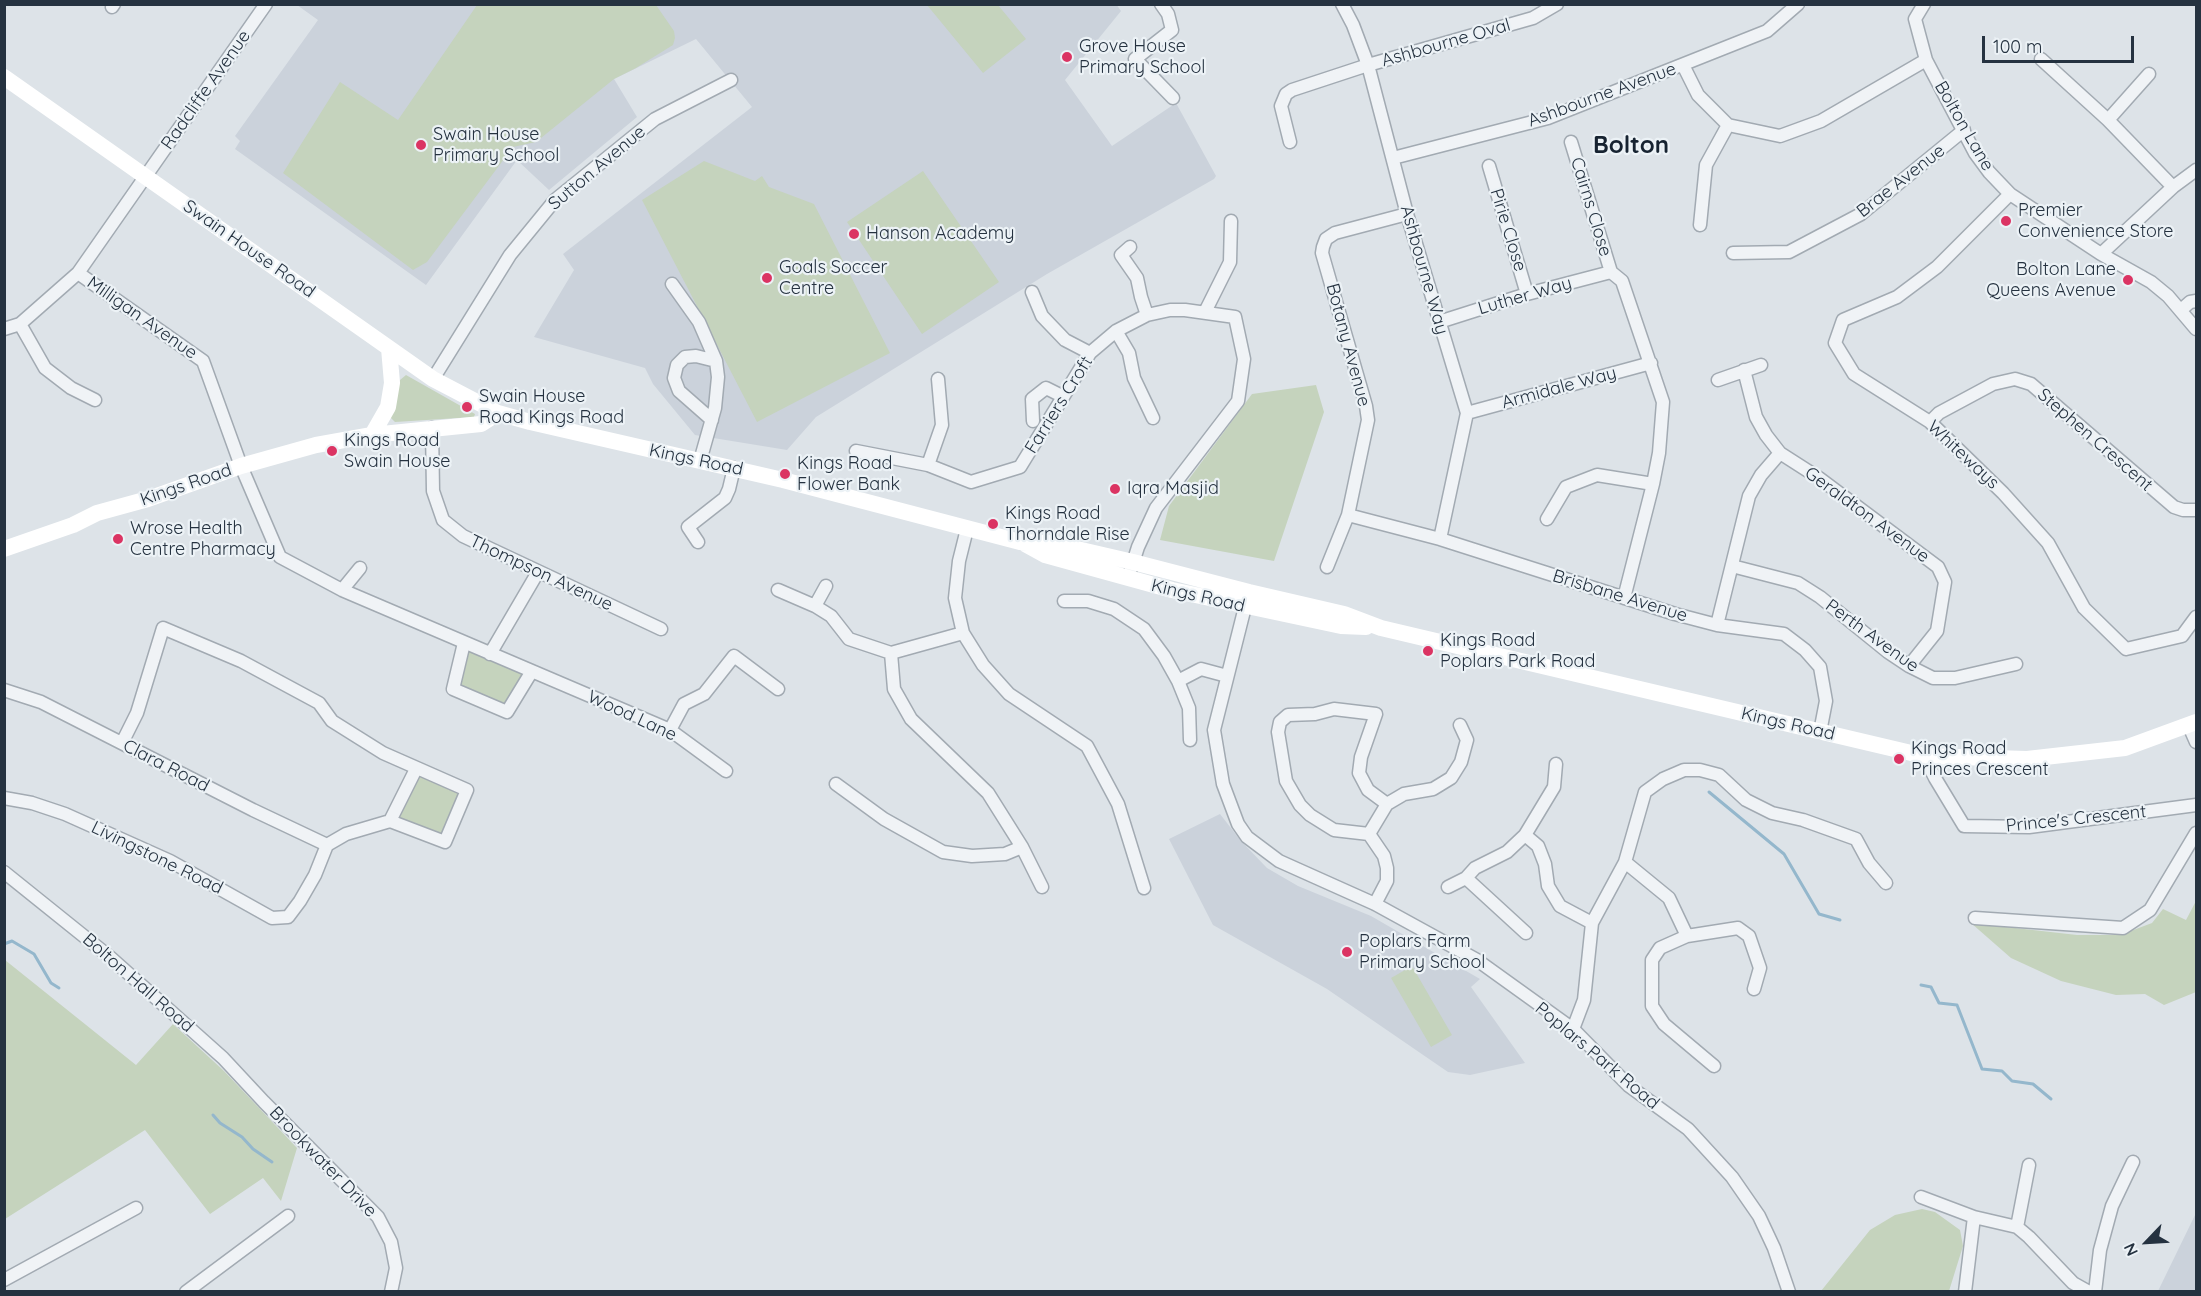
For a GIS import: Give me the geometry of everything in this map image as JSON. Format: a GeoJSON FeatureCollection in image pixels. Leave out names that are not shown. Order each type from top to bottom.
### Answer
{"type":"FeatureCollection","features":[{"type":"Feature","properties":{"kind":"street","name":"Radcliffe Avenue"},"geometry":{"type":"LineString","coordinates":[[20,324],[78,273],[266,4]]}},
{"type":"Feature","properties":{"kind":"street"},"geometry":{"type":"LineString","coordinates":[[1161,4],[1168,14],[1172,30],[1135,59],[1173,98]]}},
{"type":"Feature","properties":{"kind":"street","name":"Ashbourne Way"},"geometry":{"type":"LineString","coordinates":[[1342,4],[1353,25],[1368,65],[1407,214],[1467,413],[1440,539]]}},
{"type":"Feature","properties":{"kind":"street","name":"Ashbourne Oval"},"geometry":{"type":"LineString","coordinates":[[1290,142],[1281,106],[1286,94],[1292,90],[1368,65],[1533,18],[1557,4]]}},
{"type":"Feature","properties":{"kind":"street","name":"Ashbourne Avenue"},"geometry":{"type":"LineString","coordinates":[[1393,158],[1548,118],[1767,31],[1798,4]]}},
{"type":"Feature","properties":{"kind":"street","name":"Bolton Lane"},"geometry":{"type":"LineString","coordinates":[[1924,4],[1915,19],[1926,60],[1975,153],[1989,172],[2010,194],[2101,254],[2151,282],[2181,310],[2196,329]]}},
{"type":"Feature","properties":{"kind":"street"},"geometry":{"type":"LineString","coordinates":[[2041,59],[2108,120],[2173,188]]}},
{"type":"Feature","properties":{"kind":"street"},"geometry":{"type":"LineString","coordinates":[[1683,65],[1698,94],[1728,125],[1780,136],[1821,121],[1926,60]]}},
{"type":"Feature","properties":{"kind":"street"},"geometry":{"type":"LineString","coordinates":[[2108,120],[2150,74]]}},
{"type":"Feature","properties":{"kind":"street","name":"Swain House Road"},"geometry":{"type":"LineString","coordinates":[[4,77],[433,379],[498,413]]}},
{"type":"Feature","properties":{"kind":"street","name":"Sutton Avenue"},"geometry":{"type":"LineString","coordinates":[[433,379],[510,255],[555,200],[655,119],[731,80]]}},
{"type":"Feature","properties":{"kind":"street"},"geometry":{"type":"LineString","coordinates":[[1701,225],[1706,165],[1728,125]]}},
{"type":"Feature","properties":{"kind":"street","name":"Brae Avenue"},"geometry":{"type":"LineString","coordinates":[[1733,253],[1789,252],[1861,214],[1964,130]]}},
{"type":"Feature","properties":{"kind":"street","name":"Cairns Close"},"geometry":{"type":"LineString","coordinates":[[1571,142],[1611,272],[1622,281],[1663,402],[1659,453],[1653,484],[1624,598]]}},
{"type":"Feature","properties":{"kind":"street","name":"Pirie Close"},"geometry":{"type":"LineString","coordinates":[[1489,166],[1527,294]]}},
{"type":"Feature","properties":{"kind":"street"},"geometry":{"type":"LineString","coordinates":[[2101,254],[2196,170]]}},
{"type":"Feature","properties":{"kind":"street","name":"Whiteways"},"geometry":{"type":"LineString","coordinates":[[2010,194],[1937,267],[1896,297],[1843,320],[1835,343],[1854,374],[1930,422],[2003,493],[2048,543],[2084,608],[2126,649],[2182,636],[2196,616]]}},
{"type":"Feature","properties":{"kind":"street","name":"Botany Avenue"},"geometry":{"type":"LineString","coordinates":[[1327,567],[1348,515],[1368,420],[1322,253],[1323,247],[1326,239],[1335,233],[1407,214]]}},
{"type":"Feature","properties":{"kind":"street"},"geometry":{"type":"LineString","coordinates":[[1204,312],[1230,262],[1226,230]]}},
{"type":"Feature","properties":{"kind":"street"},"geometry":{"type":"LineString","coordinates":[[1130,247],[1121,255],[1137,278],[1147,315]]}},
{"type":"Feature","properties":{"kind":"street","name":"Luther Way"},"geometry":{"type":"LineString","coordinates":[[1439,322],[1527,294],[1611,272]]}},
{"type":"Feature","properties":{"kind":"street","name":"Milligan Avenue"},"geometry":{"type":"LineString","coordinates":[[78,273],[203,361],[242,466]]}},
{"type":"Feature","properties":{"kind":"street"},"geometry":{"type":"LineString","coordinates":[[672,284],[699,322],[716,361],[718,376],[712,420],[700,461]]}},
{"type":"Feature","properties":{"kind":"street"},"geometry":{"type":"LineString","coordinates":[[1032,291],[1042,316],[1065,340],[1090,353]]}},
{"type":"Feature","properties":{"kind":"street"},"geometry":{"type":"LineString","coordinates":[[2181,310],[2190,302],[2196,301]]}},
{"type":"Feature","properties":{"kind":"street","name":"Farriers Croft"},"geometry":{"type":"LineString","coordinates":[[856,451],[928,465],[971,482],[1020,467],[1090,353],[1116,331],[1147,315],[1170,310],[1235,317],[1244,359],[1238,401],[1156,508],[1133,562]]}},
{"type":"Feature","properties":{"kind":"street"},"geometry":{"type":"LineString","coordinates":[[4,329],[20,324],[45,368],[71,388],[94,400]]}},
{"type":"Feature","properties":{"kind":"street"},"geometry":{"type":"LineString","coordinates":[[1116,331],[1129,353],[1134,378],[1153,418]]}},
{"type":"Feature","properties":{"kind":"street"},"geometry":{"type":"LineString","coordinates":[[372,435],[388,406],[392,383],[389,348]]}},
{"type":"Feature","properties":{"kind":"street"},"geometry":{"type":"LineString","coordinates":[[712,420],[679,391],[674,378],[677,365],[686,357],[696,356],[716,361]]}},
{"type":"Feature","properties":{"kind":"street","name":"Armidale Way"},"geometry":{"type":"LineString","coordinates":[[1467,413],[1651,363]]}},
{"type":"Feature","properties":{"kind":"street"},"geometry":{"type":"LineString","coordinates":[[1718,380],[1761,366]]}},
{"type":"Feature","properties":{"kind":"street","name":"Geraldton Avenue"},"geometry":{"type":"LineString","coordinates":[[1744,370],[1756,417],[1780,453],[1819,478],[1938,567],[1945,582],[1937,631],[1908,666]]}},
{"type":"Feature","properties":{"kind":"street"},"geometry":{"type":"LineString","coordinates":[[928,465],[942,425],[938,379]]}},
{"type":"Feature","properties":{"kind":"street","name":"Stephen Crescent"},"geometry":{"type":"LineString","coordinates":[[1930,422],[1939,413],[1993,384],[2014,379],[2031,384],[2174,507],[2196,510]]}},
{"type":"Feature","properties":{"kind":"street"},"geometry":{"type":"LineString","coordinates":[[1033,421],[1032,399],[1046,388],[1062,396]]}},
{"type":"Feature","properties":{"kind":"street","name":"Kings Road"},"geometry":{"type":"LineString","coordinates":[[4,549],[73,525],[97,513],[148,499],[242,466],[316,445],[372,435],[481,424],[498,413],[580,435],[826,490],[1020,542],[1046,555],[1129,579],[1247,600]]}},
{"type":"Feature","properties":{"kind":"street","name":"Thompson Avenue"},"geometry":{"type":"LineString","coordinates":[[432,428],[433,491],[443,520],[463,536],[661,629]]}},
{"type":"Feature","properties":{"kind":"street"},"geometry":{"type":"LineString","coordinates":[[1717,625],[1749,496],[1761,475],[1780,453]]}},
{"type":"Feature","properties":{"kind":"street","name":"Wood Lane"},"geometry":{"type":"LineString","coordinates":[[242,466],[280,557],[342,590],[670,730],[726,771]]}},
{"type":"Feature","properties":{"kind":"street"},"geometry":{"type":"LineString","coordinates":[[698,542],[688,527],[724,498],[729,489],[734,468]]}},
{"type":"Feature","properties":{"kind":"street"},"geometry":{"type":"LineString","coordinates":[[1547,519],[1566,487],[1597,475],[1653,484]]}},
{"type":"Feature","properties":{"kind":"street","name":"Brisbane Avenue"},"geometry":{"type":"LineString","coordinates":[[1348,515],[1440,539],[1717,625],[1784,634],[1805,650],[1820,668],[1826,701],[1820,732]]}},
{"type":"Feature","properties":{"kind":"street"},"geometry":{"type":"LineString","coordinates":[[967,528],[959,561],[955,598],[963,633],[983,665],[1009,694],[1087,746],[1118,804],[1144,888]]}},
{"type":"Feature","properties":{"kind":"street","name":"Kings Road"},"geometry":{"type":"LineString","coordinates":[[1020,542],[1051,543],[1133,562],[1247,600],[1341,626],[1382,628],[1924,756],[2027,759],[2126,748],[2193,724]]}},
{"type":"Feature","properties":{"kind":"street"},"geometry":{"type":"LineString","coordinates":[[1129,579],[1133,562]]}},
{"type":"Feature","properties":{"kind":"street","name":"Perth Avenue"},"geometry":{"type":"LineString","coordinates":[[1732,566],[1798,584],[1820,597],[1908,666],[1933,678],[1956,678],[2016,664]]}},
{"type":"Feature","properties":{"kind":"street"},"geometry":{"type":"LineString","coordinates":[[342,590],[360,568]]}},
{"type":"Feature","properties":{"kind":"street"},"geometry":{"type":"LineString","coordinates":[[490,654],[538,572]]}},
{"type":"Feature","properties":{"kind":"street"},"geometry":{"type":"LineString","coordinates":[[815,606],[826,586]]}},
{"type":"Feature","properties":{"kind":"street"},"geometry":{"type":"LineString","coordinates":[[778,590],[815,606],[831,616],[849,639],[891,654],[963,633]]}},
{"type":"Feature","properties":{"kind":"street","name":"Poplars Park Road"},"geometry":{"type":"LineString","coordinates":[[1247,600],[1214,730],[1223,784],[1238,824],[1247,837],[1279,861],[1375,904],[1477,960],[1572,1029],[1629,1086],[1688,1129],[1732,1177],[1759,1216],[1774,1248],[1789,1292]]}},
{"type":"Feature","properties":{"kind":"street"},"geometry":{"type":"LineString","coordinates":[[1064,601],[1088,601],[1114,609],[1144,629],[1178,681],[1189,708],[1190,740]]}},
{"type":"Feature","properties":{"kind":"street"},"geometry":{"type":"LineString","coordinates":[[123,743],[137,713],[163,628],[241,661],[280,681],[319,703],[332,721],[383,753],[467,790],[445,842],[390,821],[346,834],[327,845]]}},
{"type":"Feature","properties":{"kind":"street"},"geometry":{"type":"LineString","coordinates":[[464,643],[453,689],[474,699],[507,712],[532,671]]}},
{"type":"Feature","properties":{"kind":"street"},"geometry":{"type":"LineString","coordinates":[[891,654],[894,689],[911,719],[988,793],[1022,848],[1042,887]]}},
{"type":"Feature","properties":{"kind":"street"},"geometry":{"type":"LineString","coordinates":[[670,730],[684,704],[704,694],[734,656],[778,689]]}},
{"type":"Feature","properties":{"kind":"street"},"geometry":{"type":"LineString","coordinates":[[1178,681],[1201,669],[1227,676]]}},
{"type":"Feature","properties":{"kind":"street","name":"Clara Road"},"geometry":{"type":"LineString","coordinates":[[4,690],[41,702],[327,845]]}},
{"type":"Feature","properties":{"kind":"street"},"geometry":{"type":"LineString","coordinates":[[1375,904],[1387,881],[1384,856],[1369,834],[1334,830],[1310,815],[1300,805],[1286,781],[1278,732],[1280,722],[1288,715],[1315,714],[1334,709],[1376,714],[1361,757],[1359,773],[1368,790],[1387,804]]}},
{"type":"Feature","properties":{"kind":"street"},"geometry":{"type":"LineString","coordinates":[[2193,724],[2196,742]]}},
{"type":"Feature","properties":{"kind":"street"},"geometry":{"type":"LineString","coordinates":[[1369,834],[1387,804],[1404,794],[1434,789],[1451,778],[1461,762],[1471,737],[1460,725]]}},
{"type":"Feature","properties":{"kind":"street","name":"Prince's Crescent"},"geometry":{"type":"LineString","coordinates":[[1924,756],[1964,826],[2029,827],[2196,805]]}},
{"type":"Feature","properties":{"kind":"street"},"geometry":{"type":"LineString","coordinates":[[1448,887],[1466,878],[1475,868],[1507,852],[1525,835],[1554,787],[1556,764]]}},
{"type":"Feature","properties":{"kind":"street"},"geometry":{"type":"LineString","coordinates":[[390,821],[416,768]]}},
{"type":"Feature","properties":{"kind":"street"},"geometry":{"type":"LineString","coordinates":[[1572,1029],[1584,1000],[1592,923],[1625,862],[1645,792],[1663,779],[1684,770],[1700,770],[1719,775],[1746,800],[1772,813],[1803,820],[1856,839],[1869,863],[1886,883]]}},
{"type":"Feature","properties":{"kind":"street"},"geometry":{"type":"LineString","coordinates":[[836,784],[884,819],[943,852],[972,856],[1005,854],[1022,848]]}},
{"type":"Feature","properties":{"kind":"street","name":"Livingstone Road"},"geometry":{"type":"LineString","coordinates":[[4,798],[43,806],[106,832],[170,861],[272,918],[288,917],[300,902],[327,845]]}},
{"type":"Feature","properties":{"kind":"street"},"geometry":{"type":"LineString","coordinates":[[1975,918],[2123,928],[2150,910],[2196,833]]}},
{"type":"Feature","properties":{"kind":"street"},"geometry":{"type":"LineString","coordinates":[[1525,835],[1538,846],[1545,864],[1548,886],[1560,906],[1592,923]]}},
{"type":"Feature","properties":{"kind":"street"},"geometry":{"type":"LineString","coordinates":[[1625,862],[1669,898],[1687,936]]}},
{"type":"Feature","properties":{"kind":"street","name":"Bolton Hall Road"},"geometry":{"type":"LineString","coordinates":[[4,872],[111,958],[223,1058],[264,1102]]}},
{"type":"Feature","properties":{"kind":"street"},"geometry":{"type":"LineString","coordinates":[[1466,878],[1526,933]]}},
{"type":"Feature","properties":{"kind":"street"},"geometry":{"type":"LineString","coordinates":[[1714,1065],[1664,1024],[1652,1005],[1652,960],[1660,948],[1687,936],[1738,928],[1749,936],[1760,968],[1754,989]]}},
{"type":"Feature","properties":{"kind":"street","name":"Brookwater Drive"},"geometry":{"type":"LineString","coordinates":[[264,1102],[378,1217],[391,1242],[396,1268],[391,1292]]}},
{"type":"Feature","properties":{"kind":"street"},"geometry":{"type":"LineString","coordinates":[[2095,1292],[2100,1250],[2112,1206],[2133,1162]]}},
{"type":"Feature","properties":{"kind":"street"},"geometry":{"type":"LineString","coordinates":[[2017,1227],[2029,1165]]}},
{"type":"Feature","properties":{"kind":"street"},"geometry":{"type":"LineString","coordinates":[[1921,1197],[1974,1217],[2017,1227],[2029,1236],[2073,1283],[2089,1292]]}},
{"type":"Feature","properties":{"kind":"street"},"geometry":{"type":"LineString","coordinates":[[4,1280],[136,1208]]}},
{"type":"Feature","properties":{"kind":"street"},"geometry":{"type":"LineString","coordinates":[[186,1292],[288,1216]]}},
{"type":"Feature","properties":{"kind":"street"},"geometry":{"type":"LineString","coordinates":[[1965,1292],[1974,1217]]}},
{"type":"Feature","properties":{"kind":"shaded area","name":"Hanson Academy"},"geometry":{"type":"Polygon","coordinates":[[[1116,4],[1121,11],[1065,80],[1112,146],[1176,103],[1216,176],[1214,179],[1047,274],[816,417],[787,450],[695,435],[653,384],[645,368],[534,337],[574,270],[563,254],[752,107],[696,39],[614,79],[637,117],[549,190],[517,160],[426,285],[235,149],[240,141],[235,136],[318,20],[297,5],[1116,4]]]}},
{"type":"Feature","properties":{"kind":"shaded area","name":"Poplars Farm Primary School"},"geometry":{"type":"Polygon","coordinates":[[[1220,814],[1241,841],[1267,868],[1298,886],[1371,916],[1480,979],[1471,987],[1525,1063],[1470,1075],[1448,1072],[1327,989],[1213,925],[1169,839],[1220,814]]]}},
{"type":"Feature","properties":{"kind":"shaded area"},"geometry":{"type":"Polygon","coordinates":[[[2196,1213],[2196,1291],[2158,1291],[2159,1289],[2196,1213]]]}},
{"type":"Feature","properties":{"kind":"green space","name":"Swain House Primary School"},"geometry":{"type":"Polygon","coordinates":[[[477,5],[656,5],[674,31],[675,38],[673,45],[614,79],[536,142],[513,147],[427,262],[413,270],[283,173],[340,82],[398,120],[477,5]]]}},
{"type":"Feature","properties":{"kind":"green space"},"geometry":{"type":"Polygon","coordinates":[[[927,5],[998,5],[1026,39],[983,73],[927,5]]]}},
{"type":"Feature","properties":{"kind":"green space","name":"Goals Soccer Centre"},"geometry":{"type":"Polygon","coordinates":[[[704,161],[755,181],[762,176],[769,187],[814,204],[890,353],[757,422],[642,200],[704,161]]]}},
{"type":"Feature","properties":{"kind":"green space"},"geometry":{"type":"Polygon","coordinates":[[[923,171],[999,282],[922,334],[847,222],[923,171]]]}},
{"type":"Feature","properties":{"kind":"green space"},"geometry":{"type":"Polygon","coordinates":[[[406,375],[475,414],[474,417],[395,422],[390,417],[400,380],[406,375]]]}},
{"type":"Feature","properties":{"kind":"green space"},"geometry":{"type":"Polygon","coordinates":[[[1316,385],[1324,412],[1274,561],[1160,540],[1169,506],[1252,394],[1316,385]]]}},
{"type":"Feature","properties":{"kind":"green space"},"geometry":{"type":"Polygon","coordinates":[[[467,647],[526,673],[505,707],[457,687],[467,647]]]}},
{"type":"Feature","properties":{"kind":"green space"},"geometry":{"type":"Polygon","coordinates":[[[418,773],[463,792],[442,837],[396,820],[418,773]]]}},
{"type":"Feature","properties":{"kind":"green space"},"geometry":{"type":"Polygon","coordinates":[[[2196,901],[2196,992],[2164,1005],[2145,994],[2116,995],[2061,981],[2011,958],[1971,923],[2077,935],[2120,935],[2152,923],[2163,909],[2186,920],[2196,901]]]}},
{"type":"Feature","properties":{"kind":"green space"},"geometry":{"type":"Polygon","coordinates":[[[5,960],[136,1065],[173,1024],[224,1071],[297,1148],[281,1201],[263,1178],[210,1214],[145,1130],[5,1219],[5,960]]]}},
{"type":"Feature","properties":{"kind":"green space"},"geometry":{"type":"Polygon","coordinates":[[[1412,966],[1452,1035],[1431,1047],[1391,978],[1412,966]]]}},
{"type":"Feature","properties":{"kind":"green space"},"geometry":{"type":"Polygon","coordinates":[[[1922,1209],[1935,1212],[1960,1230],[1963,1246],[1949,1291],[1821,1291],[1870,1230],[1895,1215],[1922,1209]]]}},
{"type":"Feature","properties":{"kind":"waterway"},"geometry":{"type":"LineString","coordinates":[[1709,792],[1784,854],[1819,914],[1840,920]]}},
{"type":"Feature","properties":{"kind":"waterway"},"geometry":{"type":"LineString","coordinates":[[4,944],[12,941],[34,954],[51,983],[59,988]]}},
{"type":"Feature","properties":{"kind":"waterway"},"geometry":{"type":"LineString","coordinates":[[1921,985],[1931,987],[1939,1003],[1957,1005],[1982,1069],[2002,1071],[2012,1081],[2033,1084],[2051,1099]]}},
{"type":"Feature","properties":{"kind":"waterway"},"geometry":{"type":"LineString","coordinates":[[213,1115],[220,1123],[242,1137],[253,1149],[272,1162]]}},
{"type":"Feature","properties":{"kind":"place","name":"Grove House Primary School"},"geometry":{"type":"Point","coordinates":[1067,57]}},
{"type":"Feature","properties":{"kind":"place","name":"Swain House Primary School"},"geometry":{"type":"Point","coordinates":[421,145]}},
{"type":"Feature","properties":{"kind":"place","name":"Premier Convenience Store"},"geometry":{"type":"Point","coordinates":[2006,221]}},
{"type":"Feature","properties":{"kind":"place","name":"Hanson Academy"},"geometry":{"type":"Point","coordinates":[854,234]}},
{"type":"Feature","properties":{"kind":"place","name":"Goals Soccer Centre"},"geometry":{"type":"Point","coordinates":[767,278]}},
{"type":"Feature","properties":{"kind":"place","name":"Bolton Lane Queens Avenue"},"geometry":{"type":"Point","coordinates":[2128,280]}},
{"type":"Feature","properties":{"kind":"place","name":"Swain House Road Kings Road"},"geometry":{"type":"Point","coordinates":[467,407]}},
{"type":"Feature","properties":{"kind":"place","name":"Kings Road Swain House"},"geometry":{"type":"Point","coordinates":[332,451]}},
{"type":"Feature","properties":{"kind":"place","name":"Kings Road Flower Bank"},"geometry":{"type":"Point","coordinates":[785,474]}},
{"type":"Feature","properties":{"kind":"place","name":"Iqra Masjid"},"geometry":{"type":"Point","coordinates":[1115,489]}},
{"type":"Feature","properties":{"kind":"place","name":"Kings Road Thorndale Rise"},"geometry":{"type":"Point","coordinates":[993,524]}},
{"type":"Feature","properties":{"kind":"place","name":"Wrose Health Centre Pharmacy"},"geometry":{"type":"Point","coordinates":[118,539]}},
{"type":"Feature","properties":{"kind":"place","name":"Kings Road Poplars Park Road"},"geometry":{"type":"Point","coordinates":[1428,651]}},
{"type":"Feature","properties":{"kind":"place","name":"Kings Road Princes Crescent"},"geometry":{"type":"Point","coordinates":[1899,759]}},
{"type":"Feature","properties":{"kind":"place","name":"Poplars Farm Primary School"},"geometry":{"type":"Point","coordinates":[1347,952]}},
{"type":"Feature","properties":{"kind":"district","name":"Bolton"},"geometry":{"type":"Point","coordinates":[1631,146]}}]}
